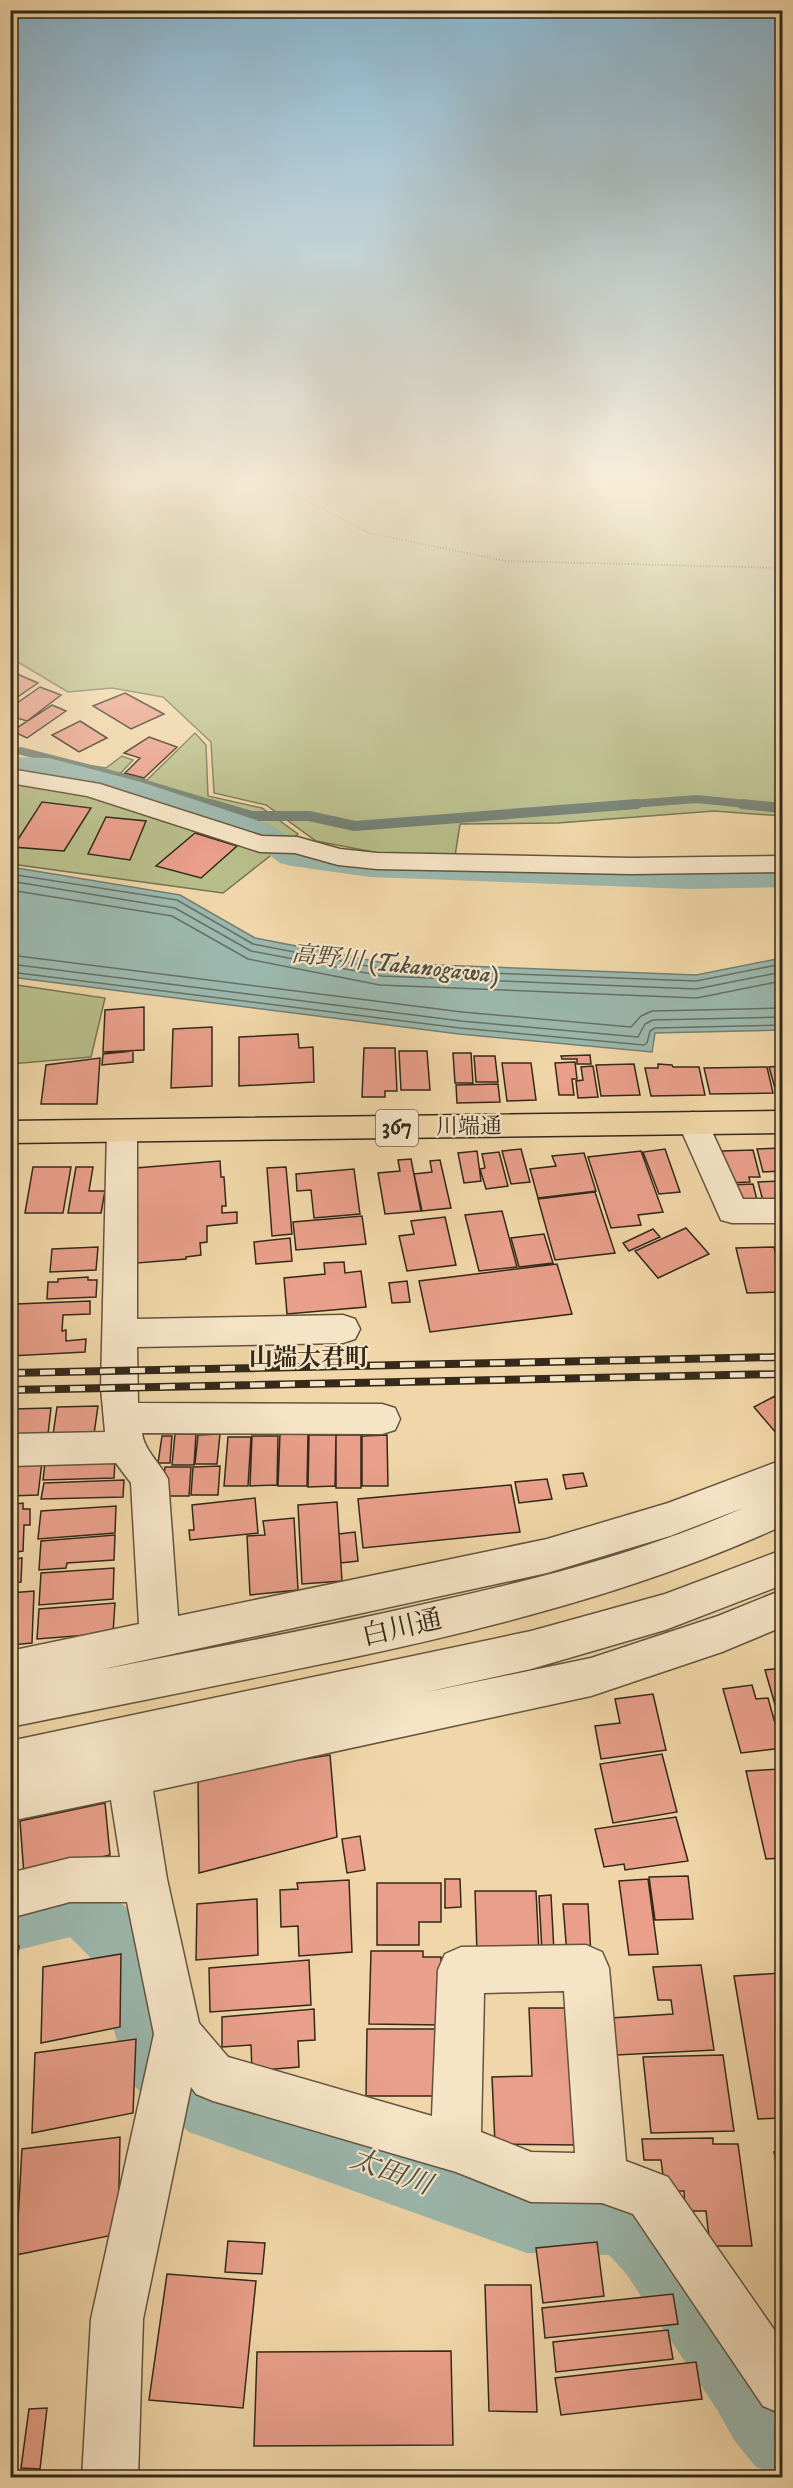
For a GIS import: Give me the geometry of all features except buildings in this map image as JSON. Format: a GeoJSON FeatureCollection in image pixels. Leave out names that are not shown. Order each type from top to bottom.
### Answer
{"type":"FeatureCollection","features":[{"type":"Feature","properties":{"kind":"highway","name":"川端通"},"geometry":{"type":"LineString","coordinates":[[11,1135],[122,1131],[783,1122]]}},
{"type":"Feature","properties":{"kind":"street"},"geometry":{"type":"LineString","coordinates":[[10,776],[91,789],[260,844],[297,845],[338,857],[377,861],[631,866],[783,864]]}},
{"type":"Feature","properties":{"kind":"street"},"geometry":{"type":"LineString","coordinates":[[693,1123],[732,1211],[783,1211]]}},
{"type":"Feature","properties":{"kind":"street"},"geometry":{"type":"LineString","coordinates":[[122,1131],[118,1371],[123,1432],[149,1479],[160,1639]]}},
{"type":"Feature","properties":{"kind":"street"},"geometry":{"type":"LineString","coordinates":[[120,1333],[343,1329]]}},
{"type":"Feature","properties":{"kind":"street"},"geometry":{"type":"LineString","coordinates":[[10,1449],[123,1432],[382,1419]]}},
{"type":"Feature","properties":{"kind":"street"},"geometry":{"type":"LineString","coordinates":[[10,1670],[547,1556],[670,1520],[783,1476]]}},
{"type":"Feature","properties":{"kind":"street","name":"白川通"},"geometry":{"type":"LineString","coordinates":[[10,1707],[340,1642],[503,1605],[637,1567],[783,1508]]}},
{"type":"Feature","properties":{"kind":"street","name":"白川通"},"geometry":{"type":"LineString","coordinates":[[10,1762],[531,1650],[665,1612],[783,1568]]}},
{"type":"Feature","properties":{"kind":"street"},"geometry":{"type":"LineString","coordinates":[[10,1800],[591,1677],[722,1633],[783,1608]]}},
{"type":"Feature","properties":{"kind":"street"},"geometry":{"type":"LineString","coordinates":[[111,2478],[117,2319],[178,2034],[145,1879],[129,1776]]}},
{"type":"Feature","properties":{"kind":"street"},"geometry":{"type":"LineString","coordinates":[[10,1896],[70,1880],[145,1879]]}},
{"type":"Feature","properties":{"kind":"street"},"geometry":{"type":"LineString","coordinates":[[456,2147],[461,1970],[586,1968],[602,2178]]}},
{"type":"Feature","properties":{"kind":"street"},"geometry":{"type":"LineString","coordinates":[[178,2034],[213,2077],[456,2147],[531,2178],[602,2178],[650,2195],[783,2387]]}},
{"type":"Feature","properties":{"kind":"green space"},"geometry":{"type":"Polygon","coordinates":[[[11,599],[782,599],[782,816],[714,811],[558,823],[460,824],[455,856],[389,855],[316,841],[266,805],[214,793],[211,742],[163,697],[112,688],[68,692],[11,658],[11,599]]]}},
{"type":"Feature","properties":{"kind":"green space"},"geometry":{"type":"Polygon","coordinates":[[[195,733],[206,745],[208,796],[262,808],[298,834],[223,893],[11,864],[10,788],[34,757],[106,768],[122,756],[133,760],[120,774],[147,780],[195,733]]]}},
{"type":"Feature","properties":{"kind":"green space"},"geometry":{"type":"Polygon","coordinates":[[[10,984],[105,998],[91,1057],[11,1064],[10,984]]]}},
{"type":"Feature","properties":{"kind":"water","name":"高野川 (Takanogawa)"},"geometry":{"type":"Polygon","coordinates":[[[11,867],[180,895],[255,938],[384,963],[696,975],[782,958],[782,1030],[655,1033],[652,1052],[459,1034],[11,977],[11,867]]]}},
{"type":"Feature","properties":{"kind":"waterway"},"geometry":{"type":"LineString","coordinates":[[21,751],[126,778],[216,805]]}},
{"type":"Feature","properties":{"kind":"waterway"},"geometry":{"type":"LineString","coordinates":[[10,767],[49,768],[129,789],[262,833],[292,856],[370,867],[690,878],[782,877]]}},
{"type":"Feature","properties":{"kind":"waterway"},"geometry":{"type":"LineString","coordinates":[[618,805],[697,799],[756,805]]}},
{"type":"Feature","properties":{"kind":"waterway"},"geometry":{"type":"LineString","coordinates":[[211,804],[252,816],[309,816],[355,826],[637,804]]}},
{"type":"Feature","properties":{"kind":"waterway"},"geometry":{"type":"LineString","coordinates":[[742,804],[782,808]]}},
{"type":"Feature","properties":{"kind":"waterway","name":"太田川"},"geometry":{"type":"LineString","coordinates":[[10,1922],[60,1908],[80,1906],[112,1935],[121,1954],[156,2064],[212,2109],[527,2220],[623,2222],[649,2248],[743,2386],[759,2415],[782,2441]]}},
{"type":"Feature","properties":{"kind":"railway"},"geometry":{"type":"LineString","coordinates":[[10,1373],[782,1357]]}},
{"type":"Feature","properties":{"kind":"railway"},"geometry":{"type":"LineString","coordinates":[[10,1390],[782,1374]]}},
{"type":"Feature","properties":{"kind":"district","name":"山端大君町"},"geometry":{"type":"Point","coordinates":[309,1358]}}]}
